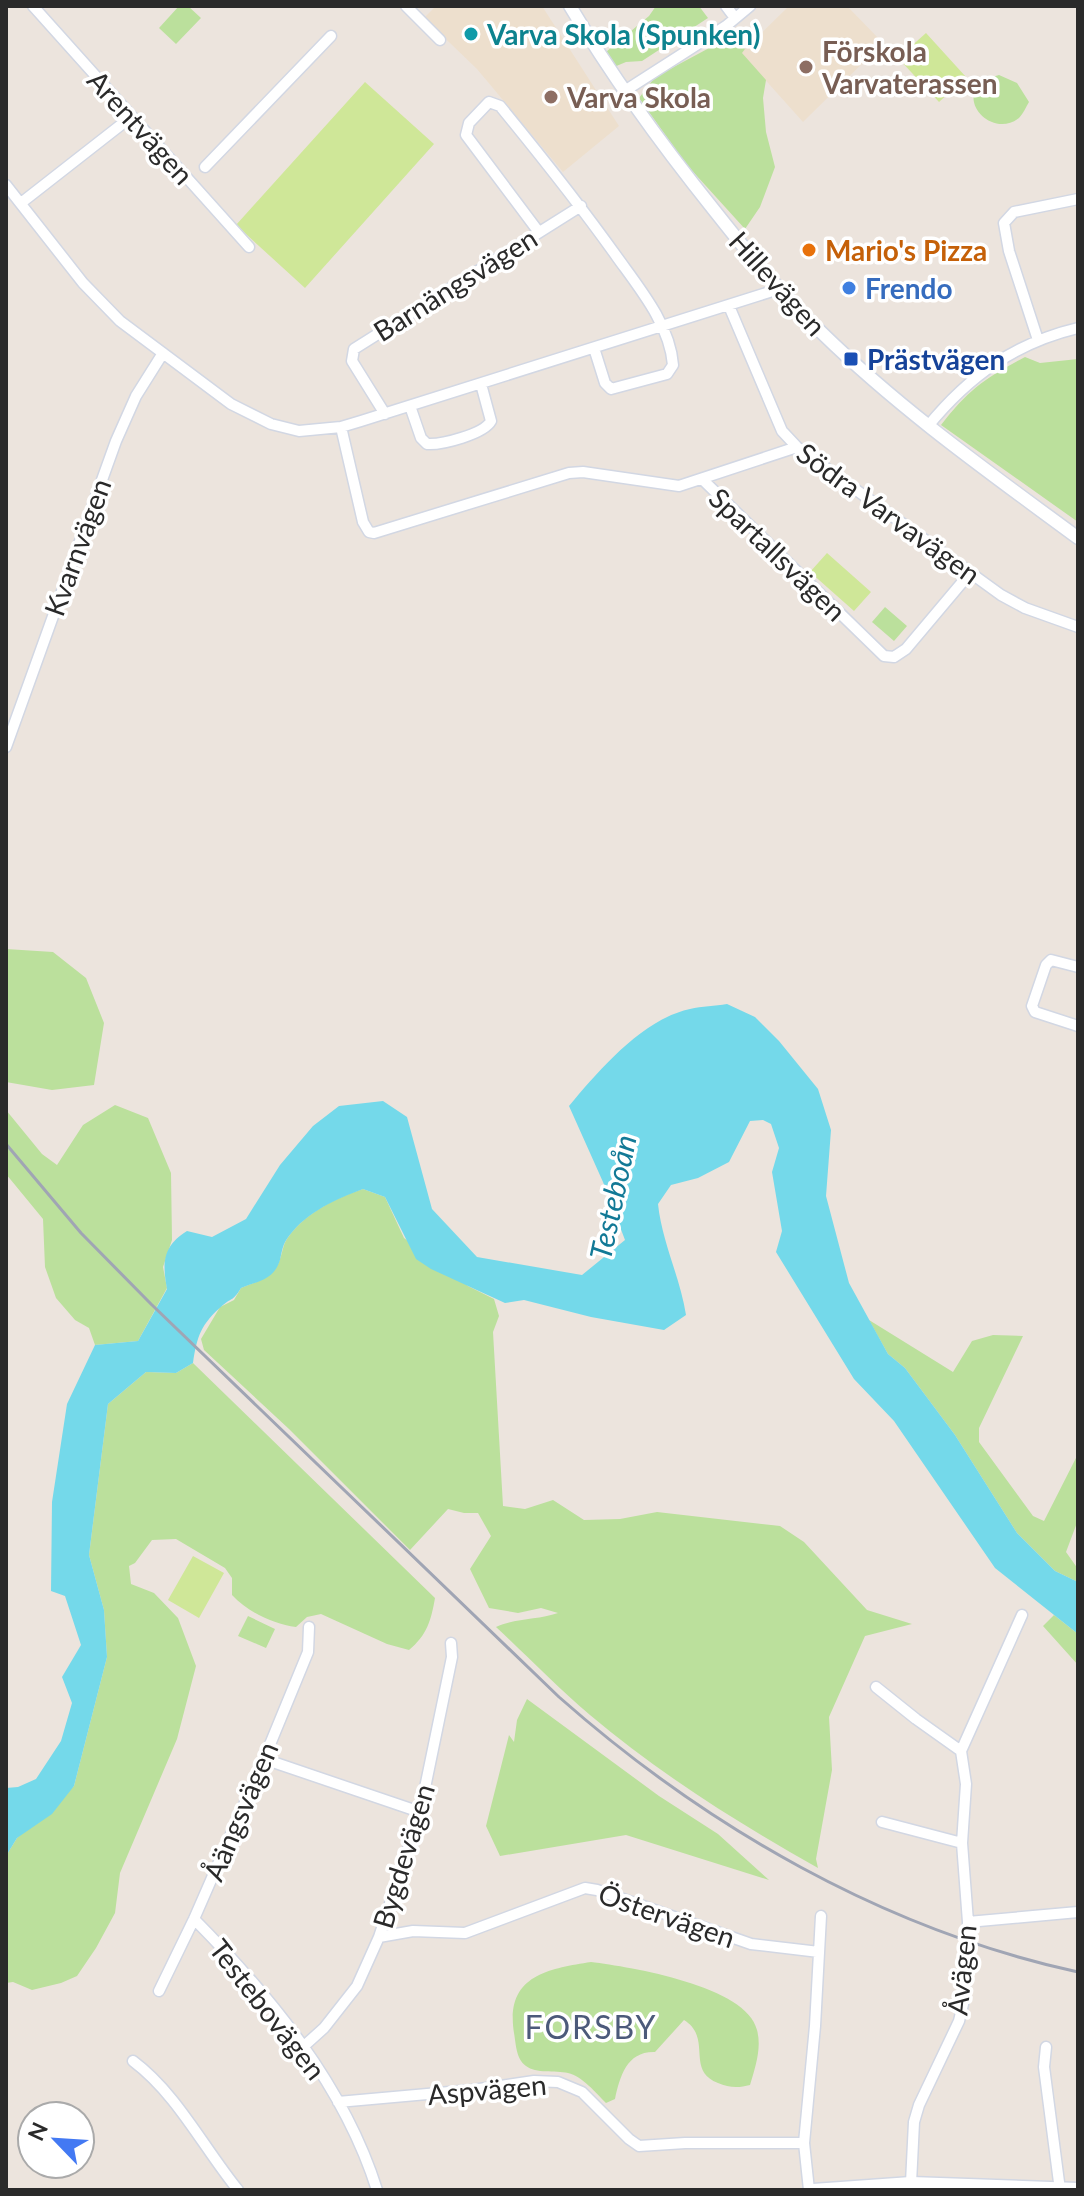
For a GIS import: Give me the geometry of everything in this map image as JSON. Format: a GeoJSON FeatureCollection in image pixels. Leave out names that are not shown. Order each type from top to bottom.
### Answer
{"type":"FeatureCollection","features":[{"type":"Feature","properties":{"kind":"street","name":"Arentvägen"},"geometry":{"type":"LineString","coordinates":[[33,6],[249,247]]}},
{"type":"Feature","properties":{"kind":"street"},"geometry":{"type":"LineString","coordinates":[[406,6],[440,40]]}},
{"type":"Feature","properties":{"kind":"street","name":"Hillevägen"},"geometry":{"type":"LineString","coordinates":[[570,6],[623,92],[779,289],[831,342],[928,426],[1078,538]]}},
{"type":"Feature","properties":{"kind":"street"},"geometry":{"type":"LineString","coordinates":[[726,6],[735,18]]}},
{"type":"Feature","properties":{"kind":"street"},"geometry":{"type":"LineString","coordinates":[[623,92],[750,6]]}},
{"type":"Feature","properties":{"kind":"street"},"geometry":{"type":"LineString","coordinates":[[205,167],[331,36]]}},
{"type":"Feature","properties":{"kind":"street"},"geometry":{"type":"LineString","coordinates":[[538,231],[466,135],[470,121],[491,102],[500,106],[581,206],[642,293],[662,327],[673,362],[667,374],[611,389],[605,383],[594,348]]}},
{"type":"Feature","properties":{"kind":"street"},"geometry":{"type":"LineString","coordinates":[[21,203],[131,117]]}},
{"type":"Feature","properties":{"kind":"street"},"geometry":{"type":"LineString","coordinates":[[6,185],[83,283],[120,321],[231,404],[271,424],[309,431],[341,427],[385,414],[779,289]]}},
{"type":"Feature","properties":{"kind":"street"},"geometry":{"type":"LineString","coordinates":[[1038,340],[1009,251],[1004,223],[1014,212],[1078,199]]}},
{"type":"Feature","properties":{"kind":"street","name":"Barnängsvägen"},"geometry":{"type":"LineString","coordinates":[[385,414],[352,361],[354,349],[581,206]]}},
{"type":"Feature","properties":{"kind":"street","name":"Södra Varvavägen"},"geometry":{"type":"LineString","coordinates":[[729,306],[782,431],[797,447],[1014,603],[1078,627]]}},
{"type":"Feature","properties":{"kind":"street"},"geometry":{"type":"LineString","coordinates":[[928,426],[959,391],[1003,356],[1038,340],[1078,328]]}},
{"type":"Feature","properties":{"kind":"street","name":"Kvarnvägen"},"geometry":{"type":"LineString","coordinates":[[6,747],[116,441],[136,396],[163,353]]}},
{"type":"Feature","properties":{"kind":"street"},"geometry":{"type":"LineString","coordinates":[[410,406],[421,438],[427,444],[480,431],[491,421],[481,384]]}},
{"type":"Feature","properties":{"kind":"street","name":"Spartallsvägen"},"geometry":{"type":"LineString","coordinates":[[341,427],[363,522],[369,532],[374,533],[569,473],[583,472],[679,486],[702,479],[884,656],[894,657],[906,649],[970,573]]}},
{"type":"Feature","properties":{"kind":"street"},"geometry":{"type":"LineString","coordinates":[[702,479],[797,447]]}},
{"type":"Feature","properties":{"kind":"street"},"geometry":{"type":"LineString","coordinates":[[1077,963],[1051,960],[1046,965],[1032,1006],[1035,1012],[1078,1026]]}},
{"type":"Feature","properties":{"kind":"street"},"geometry":{"type":"LineString","coordinates":[[876,1687],[961,1751],[1022,1615]]}},
{"type":"Feature","properties":{"kind":"street","name":"Åängsvägen"},"geometry":{"type":"LineString","coordinates":[[159,1991],[264,1759],[308,1652],[309,1627]]}},
{"type":"Feature","properties":{"kind":"street","name":"Bygdevägen"},"geometry":{"type":"LineString","coordinates":[[304,2046],[324,2028],[357,1986],[379,1937],[420,1812],[452,1657],[451,1643]]}},
{"type":"Feature","properties":{"kind":"street","name":"Åvägen"},"geometry":{"type":"LineString","coordinates":[[911,2183],[914,2122],[959,2021],[964,2000],[968,1922],[962,1843],[966,1784],[961,1751]]}},
{"type":"Feature","properties":{"kind":"street"},"geometry":{"type":"LineString","coordinates":[[264,1759],[420,1812]]}},
{"type":"Feature","properties":{"kind":"street"},"geometry":{"type":"LineString","coordinates":[[882,1822],[962,1843]]}},
{"type":"Feature","properties":{"kind":"street","name":"Östervägen"},"geometry":{"type":"LineString","coordinates":[[379,1937],[413,1931],[465,1933],[585,1888],[751,1944],[819,1952]]}},
{"type":"Feature","properties":{"kind":"street"},"geometry":{"type":"LineString","coordinates":[[968,1922],[1078,1912]]}},
{"type":"Feature","properties":{"kind":"street"},"geometry":{"type":"LineString","coordinates":[[821,1916],[804,2143],[811,2190],[911,2183],[1078,2189]]}},
{"type":"Feature","properties":{"kind":"street","name":"Testebovägen"},"geometry":{"type":"LineString","coordinates":[[194,1919],[261,1992],[304,2046],[338,2102],[371,2169],[377,2190]]}},
{"type":"Feature","properties":{"kind":"street"},"geometry":{"type":"LineString","coordinates":[[1046,2047],[1044,2067],[1060,2190]]}},
{"type":"Feature","properties":{"kind":"street"},"geometry":{"type":"LineString","coordinates":[[133,2061],[151,2075],[181,2110],[238,2190]]}},
{"type":"Feature","properties":{"kind":"street","name":"Aspvägen"},"geometry":{"type":"LineString","coordinates":[[338,2102],[534,2081],[558,2082],[582,2092],[639,2146],[804,2143]]}},
{"type":"Feature","properties":{"kind":"shaded area","name":"Varva Skola"},"geometry":{"type":"Polygon","coordinates":[[[436,6],[542,6],[619,126],[563,172],[477,69],[424,18],[436,6]]]}},
{"type":"Feature","properties":{"kind":"shaded area","name":"Förskola Varvaterassen"},"geometry":{"type":"Polygon","coordinates":[[[789,6],[847,6],[883,43],[803,122],[741,53],[789,6]]]}},
{"type":"Feature","properties":{"kind":"green space"},"geometry":{"type":"Polygon","coordinates":[[[179,6],[188,6],[201,18],[176,44],[159,28],[179,6]]]}},
{"type":"Feature","properties":{"kind":"green space"},"geometry":{"type":"Polygon","coordinates":[[[656,6],[699,6],[708,18],[642,61],[614,67],[606,52],[649,16],[656,6]]]}},
{"type":"Feature","properties":{"kind":"green space"},"geometry":{"type":"Polygon","coordinates":[[[926,33],[966,77],[939,102],[898,58],[926,33]]]}},
{"type":"Feature","properties":{"kind":"green space"},"geometry":{"type":"Polygon","coordinates":[[[726,39],[745,49],[742,53],[766,80],[763,98],[766,132],[775,167],[760,207],[745,229],[686,164],[639,98],[655,77],[726,39]]]}},
{"type":"Feature","properties":{"kind":"green space"},"geometry":{"type":"Polygon","coordinates":[[[999,75],[1017,83],[1029,102],[1019,118],[1007,124],[985,118],[974,101],[975,91],[983,82],[999,75]]]}},
{"type":"Feature","properties":{"kind":"green space"},"geometry":{"type":"Polygon","coordinates":[[[365,82],[434,144],[305,288],[236,225],[365,82]]]}},
{"type":"Feature","properties":{"kind":"green space"},"geometry":{"type":"Polygon","coordinates":[[[1025,357],[1040,363],[1078,359],[1078,522],[941,425],[978,385],[1025,357]]]}},
{"type":"Feature","properties":{"kind":"green space"},"geometry":{"type":"Polygon","coordinates":[[[827,553],[871,592],[854,611],[810,572],[827,553]]]}},
{"type":"Feature","properties":{"kind":"green space"},"geometry":{"type":"Polygon","coordinates":[[[885,607],[907,626],[894,641],[872,622],[885,607]]]}},
{"type":"Feature","properties":{"kind":"green space"},"geometry":{"type":"Polygon","coordinates":[[[6,949],[53,952],[86,978],[104,1023],[94,1085],[52,1090],[6,1082],[6,949]]]}},
{"type":"Feature","properties":{"kind":"green space"},"geometry":{"type":"Polygon","coordinates":[[[115,1105],[148,1118],[171,1173],[172,1240],[163,1267],[167,1288],[138,1341],[95,1345],[89,1328],[75,1320],[56,1298],[45,1267],[43,1219],[6,1174],[6,1110],[42,1154],[57,1165],[83,1125],[115,1105]]]}},
{"type":"Feature","properties":{"kind":"green space"},"geometry":{"type":"Polygon","coordinates":[[[363,1189],[385,1197],[404,1238],[468,1286],[494,1299],[499,1316],[493,1332],[503,1506],[525,1509],[553,1500],[584,1520],[620,1519],[657,1512],[780,1526],[804,1542],[867,1610],[912,1624],[865,1636],[829,1717],[832,1770],[816,1859],[818,1868],[729,1815],[617,1737],[496,1627],[558,1613],[541,1608],[518,1613],[489,1608],[470,1569],[491,1536],[478,1513],[448,1509],[410,1550],[289,1429],[204,1350],[201,1339],[220,1307],[234,1300],[241,1288],[274,1270],[285,1241],[296,1227],[323,1207],[363,1189]]]}},
{"type":"Feature","properties":{"kind":"green space"},"geometry":{"type":"Polygon","coordinates":[[[869,1320],[953,1372],[972,1341],[993,1335],[1023,1336],[979,1428],[979,1442],[1033,1516],[1044,1521],[1078,1454],[1078,1520],[1066,1552],[1078,1569],[1078,1582],[1055,1571],[1017,1533],[955,1435],[905,1368],[888,1354],[869,1320]]]}},
{"type":"Feature","properties":{"kind":"green space"},"geometry":{"type":"Polygon","coordinates":[[[193,1363],[435,1598],[430,1621],[420,1639],[409,1650],[387,1644],[321,1614],[307,1617],[296,1627],[279,1623],[253,1612],[232,1595],[232,1578],[225,1568],[176,1539],[152,1540],[135,1563],[129,1566],[131,1584],[154,1593],[178,1618],[196,1666],[177,1739],[120,1873],[115,1913],[77,1976],[32,1990],[13,1982],[6,1983],[6,1856],[17,1838],[74,1786],[107,1657],[104,1610],[89,1555],[108,1404],[146,1372],[176,1373],[193,1363]]]}},
{"type":"Feature","properties":{"kind":"green space"},"geometry":{"type":"Polygon","coordinates":[[[193,1556],[224,1573],[199,1618],[168,1600],[193,1556]]]}},
{"type":"Feature","properties":{"kind":"green space"},"geometry":{"type":"Polygon","coordinates":[[[1054,1615],[1078,1634],[1078,1665],[1043,1626],[1054,1615]]]}},
{"type":"Feature","properties":{"kind":"green space"},"geometry":{"type":"Polygon","coordinates":[[[248,1616],[275,1629],[266,1648],[238,1636],[248,1616]]]}},
{"type":"Feature","properties":{"kind":"green space"},"geometry":{"type":"Polygon","coordinates":[[[527,1699],[659,1796],[718,1834],[769,1880],[626,1835],[500,1856],[486,1826],[509,1735],[514,1742],[517,1720],[527,1699]]]}},
{"type":"Feature","properties":{"kind":"green space"},"geometry":{"type":"Polygon","coordinates":[[[591,1962],[685,1981],[711,1990],[749,2015],[758,2037],[756,2065],[750,2085],[730,2087],[708,2077],[700,2062],[697,2036],[684,2020],[655,2052],[631,2060],[622,2074],[615,2099],[606,2103],[573,2075],[526,2066],[517,2051],[513,2014],[523,1987],[545,1973],[591,1962]]]}},
{"type":"Feature","properties":{"kind":"water","name":"Testeboån"},"geometry":{"type":"Polygon","coordinates":[[[727,1004],[755,1017],[818,1089],[831,1130],[826,1196],[849,1283],[888,1354],[905,1368],[955,1435],[1017,1533],[1055,1571],[1078,1582],[1078,1634],[995,1568],[894,1421],[854,1379],[776,1252],[782,1231],[772,1172],[779,1148],[771,1124],[763,1120],[750,1121],[729,1162],[698,1178],[671,1185],[658,1204],[686,1315],[664,1330],[591,1317],[524,1300],[505,1303],[431,1269],[416,1259],[385,1197],[363,1189],[323,1207],[296,1228],[285,1241],[274,1272],[241,1288],[210,1318],[198,1338],[193,1363],[176,1373],[146,1372],[108,1404],[89,1555],[104,1610],[107,1657],[74,1786],[52,1814],[17,1838],[6,1856],[6,1788],[18,1787],[36,1779],[61,1741],[72,1703],[62,1677],[81,1645],[65,1596],[51,1591],[52,1502],[67,1404],[95,1345],[138,1341],[167,1289],[165,1263],[173,1243],[187,1231],[212,1237],[246,1219],[280,1165],[313,1126],[339,1106],[383,1101],[407,1117],[432,1209],[477,1257],[582,1275],[625,1240],[569,1106],[608,1062],[655,1023],[690,1009],[727,1004]]]}},
{"type":"Feature","properties":{"kind":"railway"},"geometry":{"type":"LineString","coordinates":[[6,1144],[81,1233],[151,1304],[559,1697],[616,1744],[675,1789],[801,1868],[936,1930],[1078,1972]]}},
{"type":"Feature","properties":{"kind":"place","name":"Varva Skola (Spunken)"},"geometry":{"type":"Point","coordinates":[471,34]}},
{"type":"Feature","properties":{"kind":"place","name":"Förskola Varvaterassen"},"geometry":{"type":"Point","coordinates":[806,67]}},
{"type":"Feature","properties":{"kind":"place","name":"Varva Skola"},"geometry":{"type":"Point","coordinates":[551,97]}},
{"type":"Feature","properties":{"kind":"place","name":"Mario's Pizza"},"geometry":{"type":"Point","coordinates":[809,250]}},
{"type":"Feature","properties":{"kind":"place","name":"Frendo"},"geometry":{"type":"Point","coordinates":[849,288]}},
{"type":"Feature","properties":{"kind":"place","name":"Prästvägen"},"geometry":{"type":"Point","coordinates":[851,359]}},
{"type":"Feature","properties":{"kind":"district","name":"FORSBY"},"geometry":{"type":"Point","coordinates":[591,2026]}}]}
